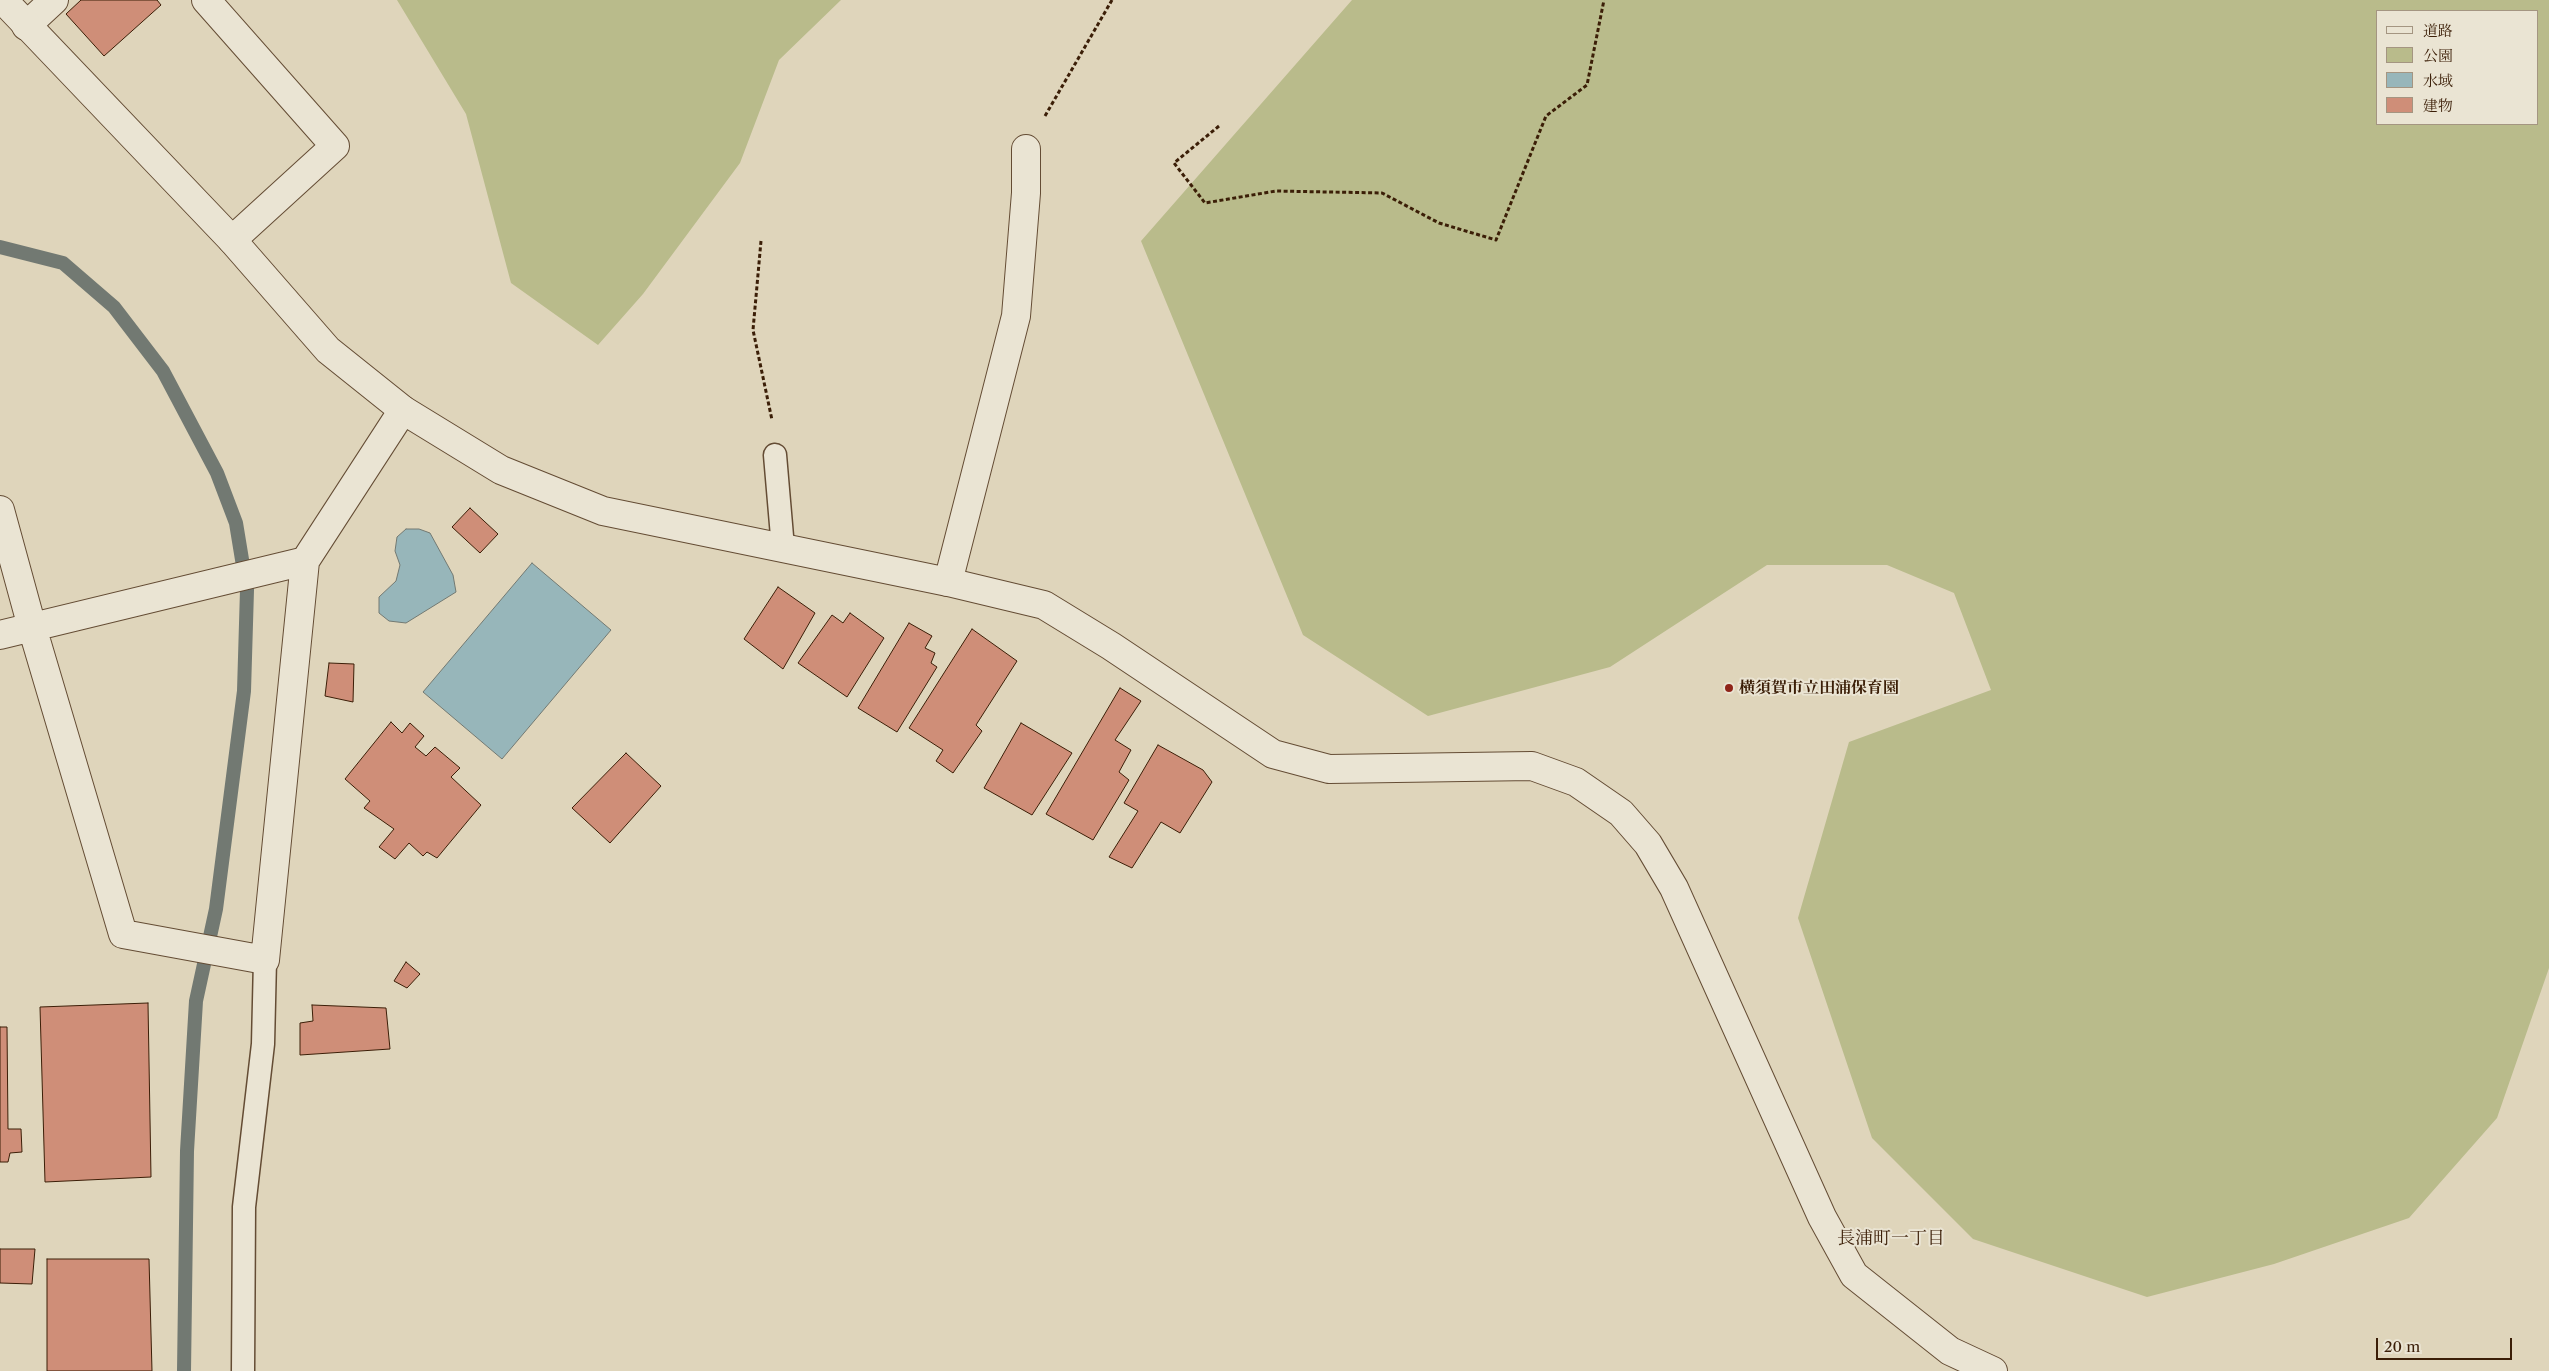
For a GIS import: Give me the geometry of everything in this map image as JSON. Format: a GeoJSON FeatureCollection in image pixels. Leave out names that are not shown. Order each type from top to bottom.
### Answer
{"type":"FeatureCollection","features":[{"type":"Feature","properties":{"kind":"street"},"geometry":{"type":"LineString","coordinates":[[3,0],[232,240],[328,350],[403,410],[502,470],[603,511],[948,582],[1044,605],[1111,646],[1273,754],[1329,769],[1532,766],[1576,782],[1621,813],[1648,844],[1674,888],[1822,1216],[1854,1274],[1950,1351],[1993,1371]]}},
{"type":"Feature","properties":{"kind":"street"},"geometry":{"type":"LineString","coordinates":[[26,26],[54,0]]}},
{"type":"Feature","properties":{"kind":"street"},"geometry":{"type":"LineString","coordinates":[[206,0],[335,146],[232,240]]}},
{"type":"Feature","properties":{"kind":"street"},"geometry":{"type":"LineString","coordinates":[[948,582],[1016,316],[1026,193],[1026,149]]}},
{"type":"Feature","properties":{"kind":"street"},"geometry":{"type":"LineString","coordinates":[[0,510],[32,627],[123,934],[266,960],[305,561],[403,410]]}},
{"type":"Feature","properties":{"kind":"street"},"geometry":{"type":"LineString","coordinates":[[0,635],[305,561]]}},
{"type":"Feature","properties":{"kind":"lane"},"geometry":{"type":"LineString","coordinates":[[775,455],[783,548]]}},
{"type":"Feature","properties":{"kind":"lane"},"geometry":{"type":"LineString","coordinates":[[242,1371],[244,1207],[263,1044],[266,960]]}},
{"type":"Feature","properties":{"kind":"path"},"geometry":{"type":"LineString","coordinates":[[1026,149],[1112,0]]}},
{"type":"Feature","properties":{"kind":"path"},"geometry":{"type":"LineString","coordinates":[[1219,126],[1174,163],[1205,203],[1276,191],[1382,193],[1438,223],[1496,240],[1546,116],[1587,85],[1604,0]]}},
{"type":"Feature","properties":{"kind":"path"},"geometry":{"type":"LineString","coordinates":[[761,241],[753,330],[772,420],[775,455]]}},
{"type":"Feature","properties":{"kind":"green space"},"geometry":{"type":"Polygon","coordinates":[[[397,0],[841,0],[779,60],[740,163],[643,294],[598,345],[511,283],[466,114],[397,0]]]}},
{"type":"Feature","properties":{"kind":"green space"},"geometry":{"type":"Polygon","coordinates":[[[1352,0],[2549,0],[2549,968],[2497,1118],[2409,1218],[2274,1264],[2147,1297],[1973,1239],[1872,1138],[1798,918],[1849,742],[1991,690],[1954,593],[1887,565],[1767,565],[1610,667],[1428,716],[1303,635],[1141,241],[1352,0]]]}},
{"type":"Feature","properties":{"kind":"water"},"geometry":{"type":"Polygon","coordinates":[[[406,529],[419,529],[430,533],[453,575],[456,592],[406,623],[389,621],[379,613],[379,597],[396,581],[400,565],[395,551],[397,537],[406,529]]]}},
{"type":"Feature","properties":{"kind":"water"},"geometry":{"type":"Polygon","coordinates":[[[532,563],[611,630],[502,759],[423,692],[532,563]]]}},
{"type":"Feature","properties":{"kind":"building"},"geometry":{"type":"Polygon","coordinates":[[[81,0],[157,0],[161,5],[104,56],[66,14],[81,0]]]}},
{"type":"Feature","properties":{"kind":"building"},"geometry":{"type":"Polygon","coordinates":[[[470,508],[498,534],[480,553],[452,527],[470,508]]]}},
{"type":"Feature","properties":{"kind":"building"},"geometry":{"type":"Polygon","coordinates":[[[778,587],[815,613],[783,669],[744,639],[778,587]]]}},
{"type":"Feature","properties":{"kind":"building"},"geometry":{"type":"Polygon","coordinates":[[[850,613],[884,638],[847,697],[798,663],[832,615],[843,623],[850,613]]]}},
{"type":"Feature","properties":{"kind":"building"},"geometry":{"type":"Polygon","coordinates":[[[909,623],[932,636],[925,648],[935,653],[931,663],[937,667],[897,732],[858,708],[909,623]]]}},
{"type":"Feature","properties":{"kind":"building"},"geometry":{"type":"Polygon","coordinates":[[[972,629],[1017,661],[976,725],[982,731],[953,773],[936,761],[943,750],[909,728],[972,629]]]}},
{"type":"Feature","properties":{"kind":"building"},"geometry":{"type":"Polygon","coordinates":[[[329,663],[354,664],[353,702],[325,696],[329,663]]]}},
{"type":"Feature","properties":{"kind":"building"},"geometry":{"type":"Polygon","coordinates":[[[1120,688],[1141,701],[1115,740],[1131,750],[1119,772],[1129,780],[1093,840],[1046,814],[1120,688]]]}},
{"type":"Feature","properties":{"kind":"building"},"geometry":{"type":"Polygon","coordinates":[[[391,722],[402,733],[410,723],[424,736],[415,747],[426,756],[435,747],[460,768],[451,777],[481,805],[437,858],[427,852],[423,856],[409,843],[395,859],[379,847],[394,829],[364,808],[370,801],[345,779],[391,722]]]}},
{"type":"Feature","properties":{"kind":"building"},"geometry":{"type":"Polygon","coordinates":[[[1021,723],[1072,753],[1032,815],[984,788],[1021,723]]]}},
{"type":"Feature","properties":{"kind":"building"},"geometry":{"type":"Polygon","coordinates":[[[1158,745],[1203,770],[1212,782],[1180,833],[1161,822],[1132,868],[1109,857],[1138,811],[1124,803],[1158,745]]]}},
{"type":"Feature","properties":{"kind":"building"},"geometry":{"type":"Polygon","coordinates":[[[626,753],[661,786],[610,843],[572,808],[626,753]]]}},
{"type":"Feature","properties":{"kind":"building"},"geometry":{"type":"Polygon","coordinates":[[[406,962],[420,974],[407,988],[394,981],[406,962]]]}},
{"type":"Feature","properties":{"kind":"building"},"geometry":{"type":"Polygon","coordinates":[[[148,1003],[151,1177],[45,1182],[40,1007],[148,1003]]]}},
{"type":"Feature","properties":{"kind":"building"},"geometry":{"type":"Polygon","coordinates":[[[312,1005],[386,1008],[390,1049],[300,1055],[300,1023],[313,1021],[312,1005]]]}},
{"type":"Feature","properties":{"kind":"building"},"geometry":{"type":"Polygon","coordinates":[[[0,1027],[7,1027],[8,1129],[21,1129],[22,1152],[10,1153],[8,1162],[0,1162],[0,1027]]]}},
{"type":"Feature","properties":{"kind":"building"},"geometry":{"type":"Polygon","coordinates":[[[0,1249],[35,1249],[32,1284],[0,1283],[0,1249]]]}},
{"type":"Feature","properties":{"kind":"building"},"geometry":{"type":"Polygon","coordinates":[[[47,1259],[149,1259],[152,1371],[47,1371],[47,1259]]]}},
{"type":"Feature","properties":{"kind":"waterway"},"geometry":{"type":"LineString","coordinates":[[0,247],[63,263],[114,307],[163,371],[217,473],[236,523],[247,590],[244,691],[216,909],[196,1001],[187,1151],[184,1371]]}},
{"type":"Feature","properties":{"kind":"place","name":"横須賀市立田浦保育園"},"geometry":{"type":"Point","coordinates":[1729,688]}},
{"type":"Feature","properties":{"kind":"district","name":"長浦町一丁目"},"geometry":{"type":"Point","coordinates":[1891,1239]}}]}
